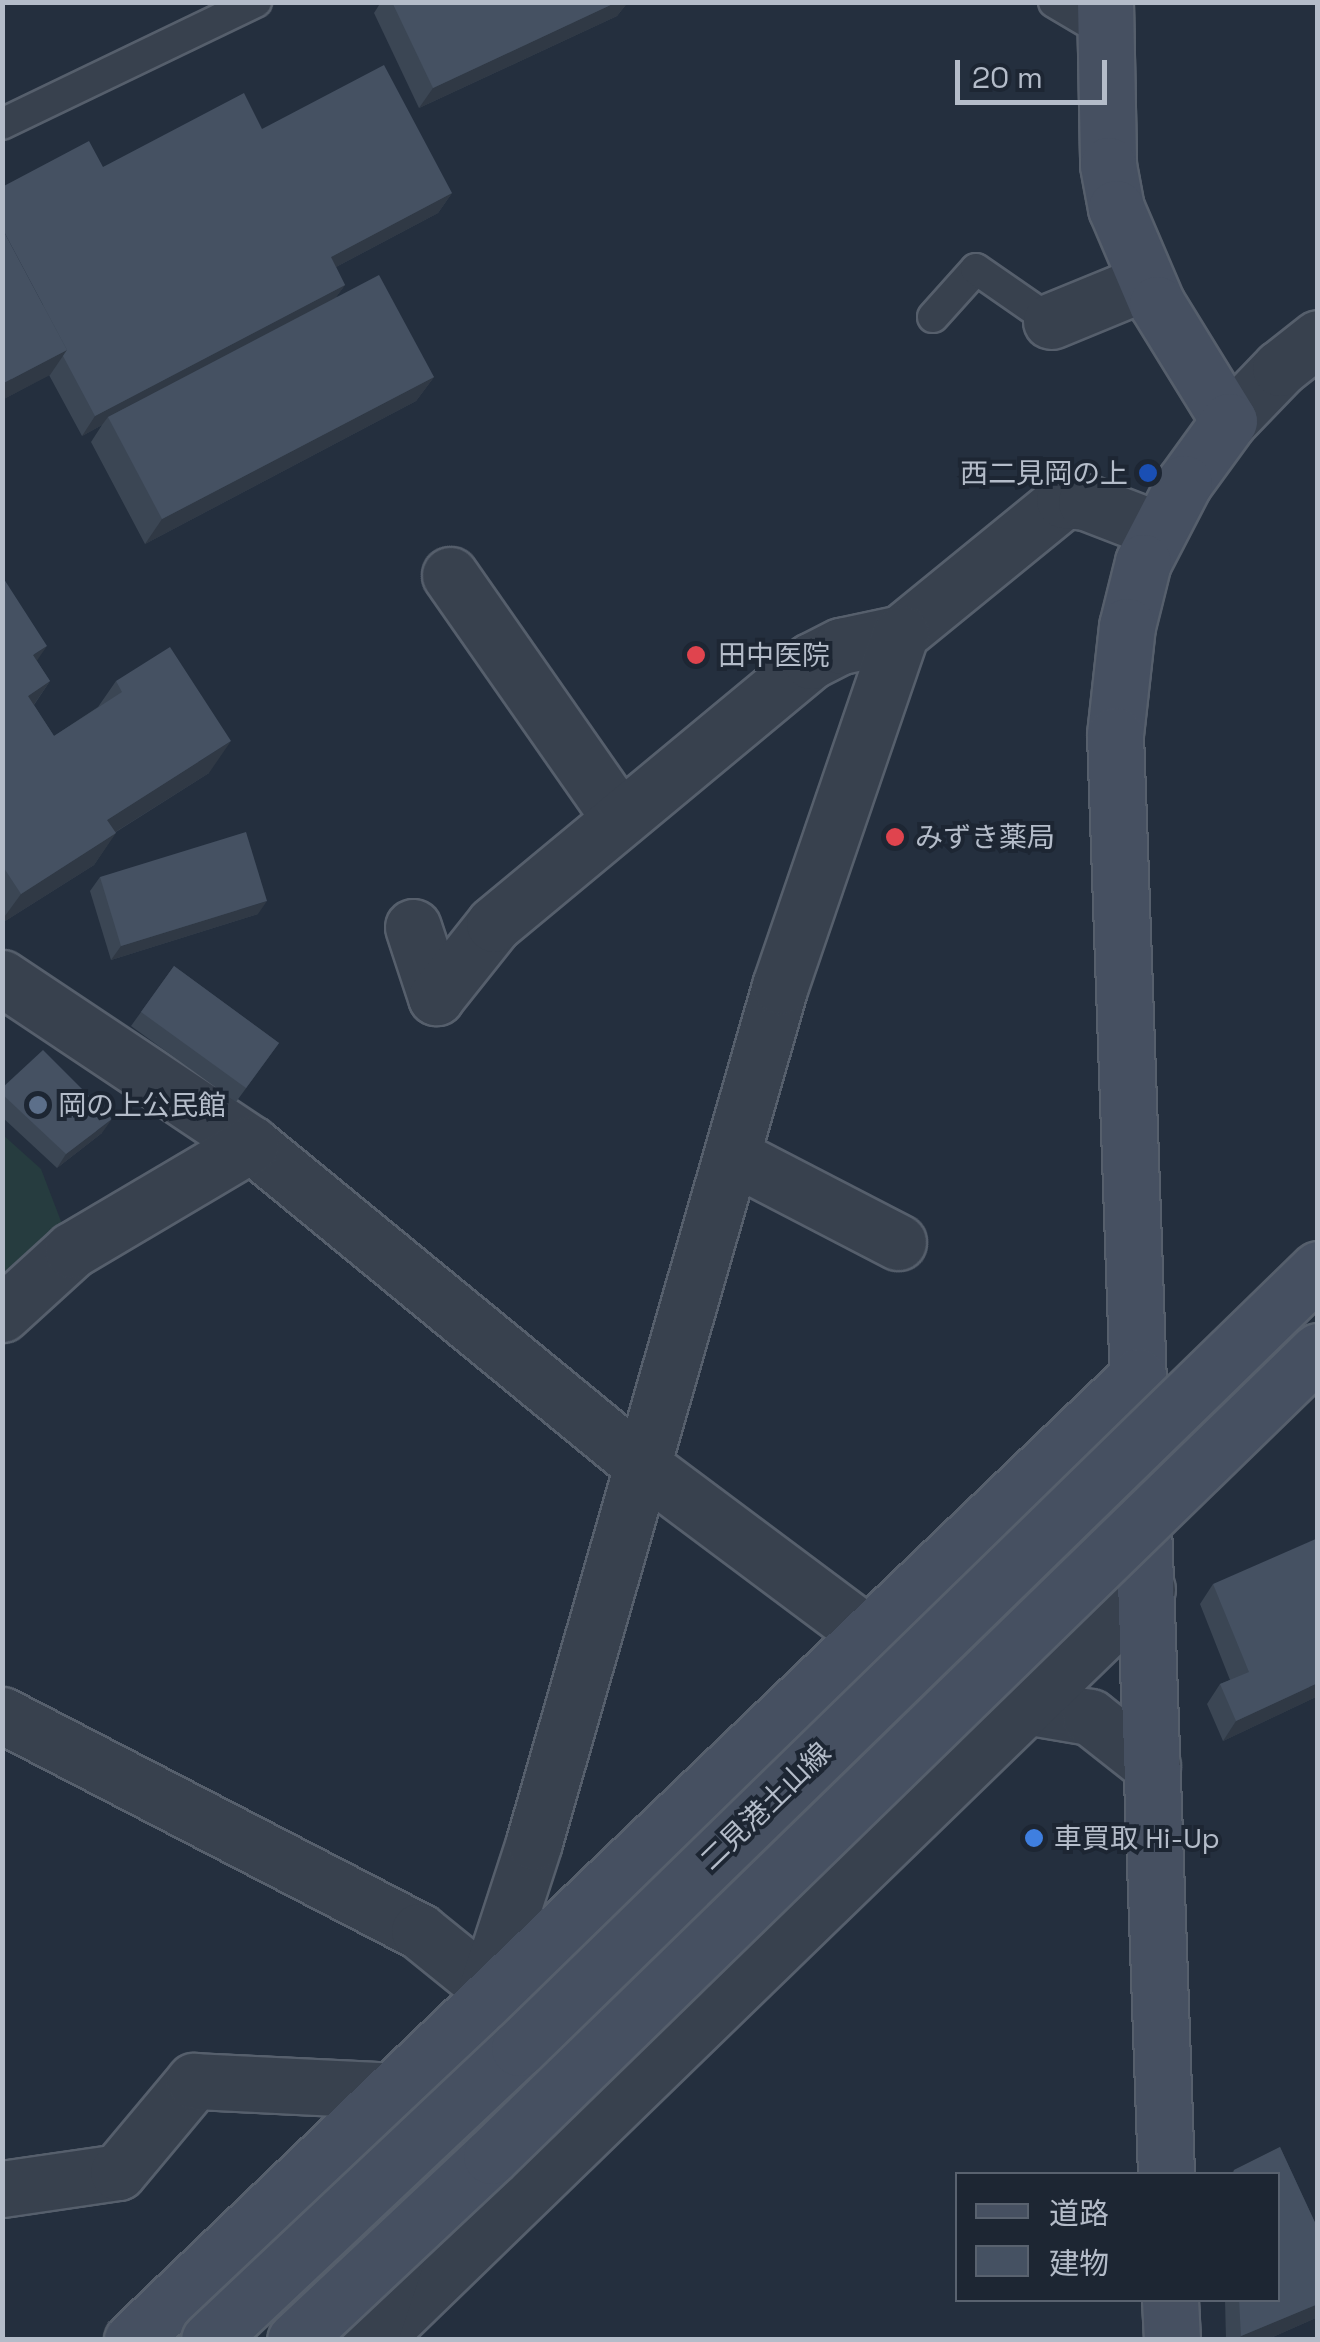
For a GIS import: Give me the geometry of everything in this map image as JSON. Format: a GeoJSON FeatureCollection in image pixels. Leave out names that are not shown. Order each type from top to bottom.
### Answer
{"type":"FeatureCollection","features":[{"type":"Feature","properties":{"kind":"main road"},"geometry":{"type":"LineString","coordinates":[[1105,18],[1108,166],[1116,208],[1146,282],[1229,421],[1156,530],[1142,562],[1126,626],[1116,735],[1166,2172]]}},
{"type":"Feature","properties":{"kind":"main road","name":"二見港土山線"},"geometry":{"type":"LineString","coordinates":[[209,2340],[519,2048],[1318,1270]]}},
{"type":"Feature","properties":{"kind":"main road"},"geometry":{"type":"LineString","coordinates":[[294,2340],[506,2142],[1318,1351]]}},
{"type":"Feature","properties":{"kind":"main road"},"geometry":{"type":"LineString","coordinates":[[132,2340],[396,2091],[483,1999],[1138,1376]]}},
{"type":"Feature","properties":{"kind":"main road"},"geometry":{"type":"LineString","coordinates":[[1170,2302],[1172,2340]]}},
{"type":"Feature","properties":{"kind":"street"},"geometry":{"type":"LineString","coordinates":[[1052,321],[1146,282]]}},
{"type":"Feature","properties":{"kind":"street"},"geometry":{"type":"LineString","coordinates":[[1229,421],[1280,368],[1318,338]]}},
{"type":"Feature","properties":{"kind":"street"},"geometry":{"type":"LineString","coordinates":[[414,927],[436,997],[494,924],[812,661],[841,646],[901,633],[1064,500],[1086,502],[1156,530]]}},
{"type":"Feature","properties":{"kind":"street"},"geometry":{"type":"LineString","coordinates":[[450,575],[620,819]]}},
{"type":"Feature","properties":{"kind":"street"},"geometry":{"type":"LineString","coordinates":[[371,2340],[483,1999],[644,1467],[780,986],[901,633]]}},
{"type":"Feature","properties":{"kind":"street"},"geometry":{"type":"LineString","coordinates":[[2,978],[251,1144],[644,1467],[867,1634],[1024,1706],[1090,1716],[1152,1766]]}},
{"type":"Feature","properties":{"kind":"street"},"geometry":{"type":"LineString","coordinates":[[2,1314],[72,1250],[251,1144]]}},
{"type":"Feature","properties":{"kind":"street"},"geometry":{"type":"LineString","coordinates":[[732,1156],[898,1242]]}},
{"type":"Feature","properties":{"kind":"street"},"geometry":{"type":"LineString","coordinates":[[371,2340],[1148,1589]]}},
{"type":"Feature","properties":{"kind":"street"},"geometry":{"type":"LineString","coordinates":[[2,1715],[419,1932],[483,1999]]}},
{"type":"Feature","properties":{"kind":"street"},"geometry":{"type":"LineString","coordinates":[[2,2189],[118,2172],[194,2080],[396,2091]]}},
{"type":"Feature","properties":{"kind":"lane"},"geometry":{"type":"LineString","coordinates":[[2,124],[256,2]]}},
{"type":"Feature","properties":{"kind":"lane"},"geometry":{"type":"LineString","coordinates":[[1054,2],[1105,18]]}},
{"type":"Feature","properties":{"kind":"lane"},"geometry":{"type":"LineString","coordinates":[[933,317],[976,269],[1052,321]]}},
{"type":"Feature","properties":{"kind":"green space"},"geometry":{"type":"Polygon","coordinates":[[[2,1134],[41,1169],[72,1250],[2,1301],[2,1134]]]}},
{"type":"Feature","properties":{"kind":"building"},"geometry":{"type":"Polygon","coordinates":[[[392,2],[617,2],[433,88],[392,2]]]}},
{"type":"Feature","properties":{"kind":"building"},"geometry":{"type":"Polygon","coordinates":[[[384,65],[452,193],[331,257],[345,285],[95,416],[63,356],[67,350],[2,228],[2,187],[89,141],[103,167],[244,93],[262,129],[384,65]]]}},
{"type":"Feature","properties":{"kind":"building"},"geometry":{"type":"Polygon","coordinates":[[[2,228],[67,350],[2,384],[2,228]]]}},
{"type":"Feature","properties":{"kind":"building"},"geometry":{"type":"Polygon","coordinates":[[[379,275],[434,377],[162,519],[108,417],[379,275]]]}},
{"type":"Feature","properties":{"kind":"building"},"geometry":{"type":"Polygon","coordinates":[[[2,576],[47,646],[33,655],[50,681],[28,696],[54,736],[122,692],[116,681],[170,647],[231,741],[107,820],[116,833],[21,894],[2,865],[2,576]]]}},
{"type":"Feature","properties":{"kind":"building"},"geometry":{"type":"Polygon","coordinates":[[[246,832],[267,901],[121,946],[100,877],[246,832]]]}},
{"type":"Feature","properties":{"kind":"building"},"geometry":{"type":"Polygon","coordinates":[[[174,966],[279,1043],[246,1088],[141,1012],[174,966]]]}},
{"type":"Feature","properties":{"kind":"building","name":"岡の上公民館"},"geometry":{"type":"Polygon","coordinates":[[[43,1050],[112,1119],[66,1154],[2,1094],[2,1088],[43,1050]]]}},
{"type":"Feature","properties":{"kind":"building"},"geometry":{"type":"Polygon","coordinates":[[[1318,1538],[1318,1683],[1236,1721],[1220,1684],[1249,1672],[1213,1584],[1318,1538]]]}},
{"type":"Feature","properties":{"kind":"building"},"geometry":{"type":"Polygon","coordinates":[[[1280,2147],[1318,2229],[1318,2304],[1241,2336],[1239,2302],[1280,2302],[1280,2172],[1234,2170],[1280,2147]]]}},
{"type":"Feature","properties":{"kind":"place","name":"西二見岡の上"},"geometry":{"type":"Point","coordinates":[1148,473]}},
{"type":"Feature","properties":{"kind":"place","name":"田中医院"},"geometry":{"type":"Point","coordinates":[696,655]}},
{"type":"Feature","properties":{"kind":"place","name":"みずき薬局"},"geometry":{"type":"Point","coordinates":[895,837]}},
{"type":"Feature","properties":{"kind":"place","name":"岡の上公民館"},"geometry":{"type":"Point","coordinates":[38,1105]}},
{"type":"Feature","properties":{"kind":"place","name":"車買取 Hi-Up"},"geometry":{"type":"Point","coordinates":[1034,1838]}}]}
